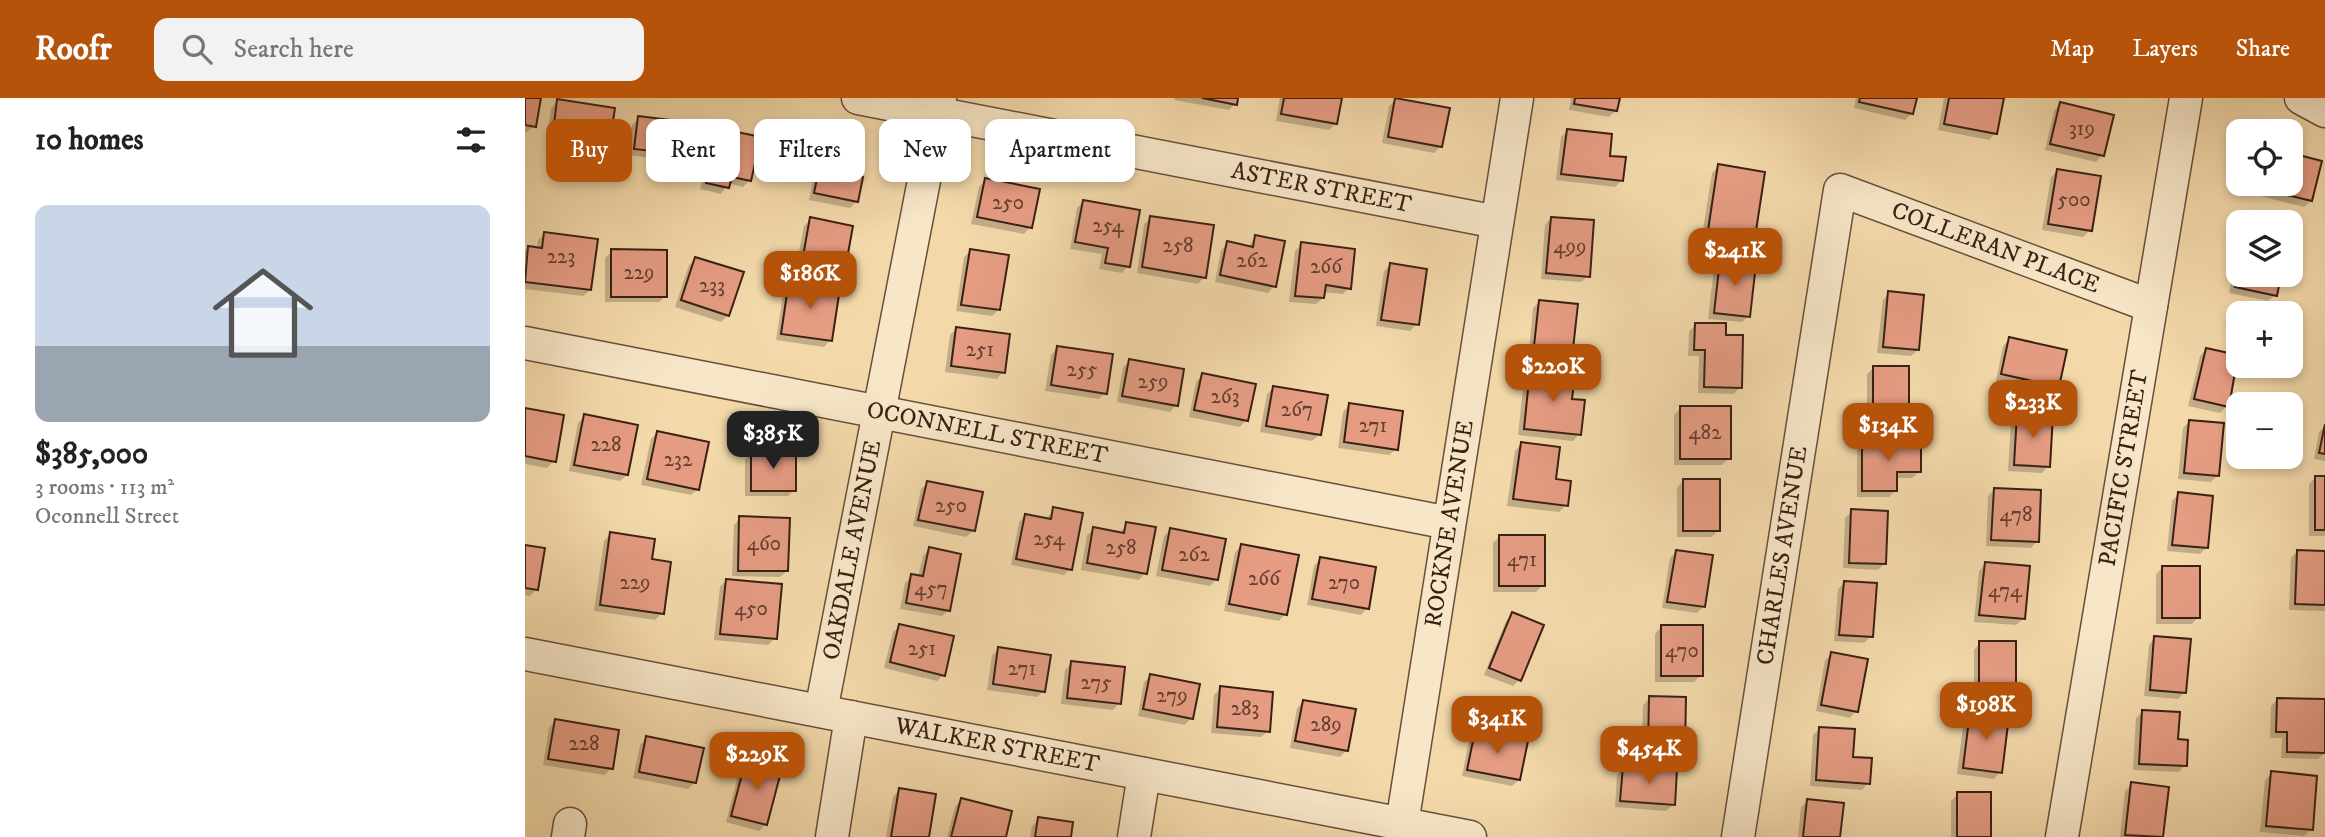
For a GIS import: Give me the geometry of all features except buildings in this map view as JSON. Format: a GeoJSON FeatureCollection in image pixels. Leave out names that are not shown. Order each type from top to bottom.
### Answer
{"type":"FeatureCollection","features":[{"type":"Feature","properties":{"kind":"street","name":"ASTER STREET"},"geometry":{"type":"LineString","coordinates":[[858,98],[939,106],[1497,222]]}},
{"type":"Feature","properties":{"kind":"street","name":"ROCKNE AVENUE"},"geometry":{"type":"LineString","coordinates":[[1421,830],[1450,523],[1517,98]]}},
{"type":"Feature","properties":{"kind":"street","name":"PACIFIC STREET"},"geometry":{"type":"LineString","coordinates":[[2063,837],[2186,98]]}},
{"type":"Feature","properties":{"kind":"street"},"geometry":{"type":"LineString","coordinates":[[2301,98],[2325,111]]}},
{"type":"Feature","properties":{"kind":"street","name":"OAKDALE AVENUE"},"geometry":{"type":"LineString","coordinates":[[821,711],[939,106]]}},
{"type":"Feature","properties":{"kind":"street","name":"COLLERAN PLACE"},"geometry":{"type":"LineString","coordinates":[[1840,190],[2151,306]]}},
{"type":"Feature","properties":{"kind":"street","name":"CHARLES AVENUE"},"geometry":{"type":"LineString","coordinates":[[1738,837],[1840,190]]}},
{"type":"Feature","properties":{"kind":"street","name":"OCONNELL STREET"},"geometry":{"type":"LineString","coordinates":[[525,343],[1450,523]]}},
{"type":"Feature","properties":{"kind":"street","name":"WALKER STREET"},"geometry":{"type":"LineString","coordinates":[[525,654],[1421,830],[1470,837]]}},
{"type":"Feature","properties":{"kind":"street"},"geometry":{"type":"LineString","coordinates":[[832,837],[851,717]]}},
{"type":"Feature","properties":{"kind":"street"},"geometry":{"type":"LineString","coordinates":[[1134,837],[1144,774]]}}]}
